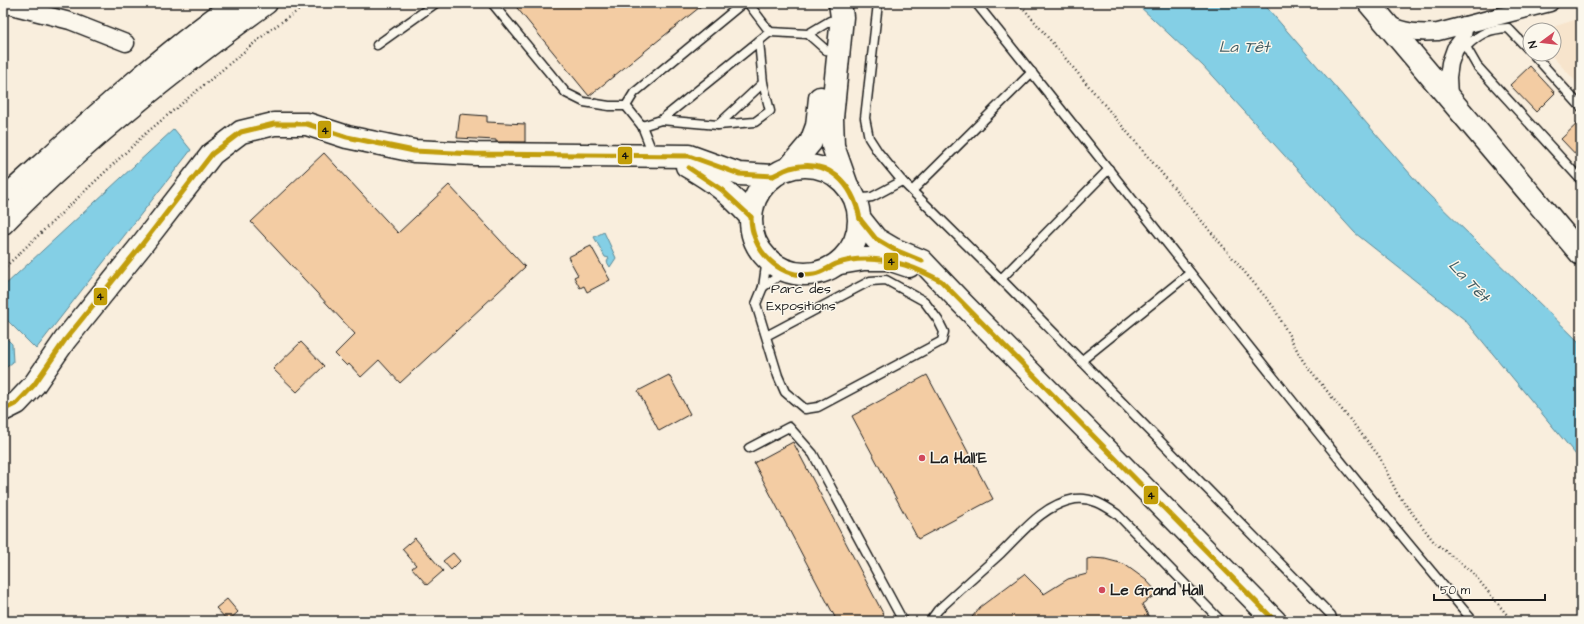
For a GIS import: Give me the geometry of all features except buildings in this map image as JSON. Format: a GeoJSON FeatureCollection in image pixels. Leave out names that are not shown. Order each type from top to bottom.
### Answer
{"type":"FeatureCollection","features":[{"type":"Feature","properties":{"kind":"main road"},"geometry":{"type":"LineString","coordinates":[[3,201],[108,104],[208,23],[236,3]]}},
{"type":"Feature","properties":{"kind":"main road"},"geometry":{"type":"LineString","coordinates":[[3,223],[111,125],[203,48],[266,3]]}},
{"type":"Feature","properties":{"kind":"main road"},"geometry":{"type":"LineString","coordinates":[[1356,3],[1384,39],[1452,115],[1516,178]]}},
{"type":"Feature","properties":{"kind":"main road"},"geometry":{"type":"LineString","coordinates":[[1369,3],[1581,254]]}},
{"type":"Feature","properties":{"kind":"main road"},"geometry":{"type":"LineString","coordinates":[[834,9],[842,17],[832,125],[833,146],[854,200],[858,235],[851,250],[840,263],[828,270],[814,274],[799,274],[786,271],[767,259],[758,247],[755,240],[752,232],[751,217],[754,202],[762,188],[781,172],[811,142],[818,126],[826,50],[834,9]]}},
{"type":"Feature","properties":{"kind":"main road"},"geometry":{"type":"LineString","coordinates":[[3,410],[17,403],[34,385],[65,340],[212,154],[241,132],[274,124],[307,124],[347,137],[414,151],[475,154],[689,156],[739,174],[781,172],[804,165],[820,167],[834,173],[854,200],[876,239],[893,249],[922,261],[1275,621]]}},
{"type":"Feature","properties":{"kind":"main road"},"geometry":{"type":"LineString","coordinates":[[654,156],[686,166],[711,180],[731,195],[751,217]]}},
{"type":"Feature","properties":{"kind":"main road"},"geometry":{"type":"LineString","coordinates":[[840,263],[864,259],[888,259],[918,268],[941,281]]}},
{"type":"Feature","properties":{"kind":"main road"},"geometry":{"type":"LineString","coordinates":[[3,397],[29,377],[65,340]]}},
{"type":"Feature","properties":{"kind":"street"},"geometry":{"type":"LineString","coordinates":[[1449,97],[1448,77],[1450,63],[1455,49],[1465,37],[1550,3]]}},
{"type":"Feature","properties":{"kind":"street"},"geometry":{"type":"LineString","coordinates":[[3,4],[70,21],[126,43]]}},
{"type":"Feature","properties":{"kind":"street"},"geometry":{"type":"LineString","coordinates":[[1383,20],[1395,29],[1423,33],[1438,32],[1465,37]]}},
{"type":"Feature","properties":{"kind":"lane"},"geometry":{"type":"LineString","coordinates":[[377,45],[436,3]]}},
{"type":"Feature","properties":{"kind":"lane"},"geometry":{"type":"LineString","coordinates":[[492,3],[566,93],[584,102],[609,106],[626,106]]}},
{"type":"Feature","properties":{"kind":"lane"},"geometry":{"type":"LineString","coordinates":[[626,106],[634,93],[743,3]]}},
{"type":"Feature","properties":{"kind":"lane"},"geometry":{"type":"LineString","coordinates":[[748,3],[770,32]]}},
{"type":"Feature","properties":{"kind":"lane"},"geometry":{"type":"LineString","coordinates":[[878,3],[865,118],[869,138],[878,152],[902,180],[1331,615],[1333,621]]}},
{"type":"Feature","properties":{"kind":"lane"},"geometry":{"type":"LineString","coordinates":[[976,3],[1190,273],[1407,542],[1473,621]]}},
{"type":"Feature","properties":{"kind":"lane"},"geometry":{"type":"LineString","coordinates":[[808,34],[834,9]]}},
{"type":"Feature","properties":{"kind":"lane"},"geometry":{"type":"LineString","coordinates":[[1522,43],[1508,28],[1494,29],[1477,36],[1465,37],[1477,66],[1581,180]]}},
{"type":"Feature","properties":{"kind":"lane"},"geometry":{"type":"LineString","coordinates":[[642,126],[661,120],[770,32],[808,34],[826,50]]}},
{"type":"Feature","properties":{"kind":"lane"},"geometry":{"type":"LineString","coordinates":[[661,120],[718,125],[755,122],[770,111],[763,83],[759,41]]}},
{"type":"Feature","properties":{"kind":"lane"},"geometry":{"type":"LineString","coordinates":[[1539,62],[1581,107]]}},
{"type":"Feature","properties":{"kind":"lane"},"geometry":{"type":"LineString","coordinates":[[913,190],[1032,72]]}},
{"type":"Feature","properties":{"kind":"lane"},"geometry":{"type":"LineString","coordinates":[[718,125],[763,83]]}},
{"type":"Feature","properties":{"kind":"lane"},"geometry":{"type":"LineString","coordinates":[[626,106],[642,126],[654,156]]}},
{"type":"Feature","properties":{"kind":"lane"},"geometry":{"type":"LineString","coordinates":[[1001,279],[1109,169]]}},
{"type":"Feature","properties":{"kind":"lane"},"geometry":{"type":"LineString","coordinates":[[854,200],[872,197],[902,180]]}},
{"type":"Feature","properties":{"kind":"lane"},"geometry":{"type":"LineString","coordinates":[[766,336],[870,281],[886,280],[924,301],[938,320],[944,332],[942,341],[818,407],[805,409],[785,392],[766,336],[756,304],[763,287],[767,259]]}},
{"type":"Feature","properties":{"kind":"lane"},"geometry":{"type":"LineString","coordinates":[[763,287],[786,271]]}},
{"type":"Feature","properties":{"kind":"lane"},"geometry":{"type":"LineString","coordinates":[[1081,361],[1190,273]]}},
{"type":"Feature","properties":{"kind":"lane"},"geometry":{"type":"LineString","coordinates":[[749,448],[789,427],[813,454],[903,621]]}},
{"type":"Feature","properties":{"kind":"lane"},"geometry":{"type":"LineString","coordinates":[[930,621],[938,610],[1001,553],[1034,519],[1058,504],[1076,499],[1102,503],[1117,514],[1221,621]]}},
{"type":"Feature","properties":{"kind":"path"},"geometry":{"type":"LineString","coordinates":[[3,269],[145,134],[270,30],[308,3]]}},
{"type":"Feature","properties":{"kind":"path"},"geometry":{"type":"LineString","coordinates":[[1019,3],[1273,306],[1303,361],[1379,456],[1397,492],[1434,542],[1472,572],[1512,621]]}},
{"type":"Feature","properties":{"kind":"shaded area"},"geometry":{"type":"Polygon","coordinates":[[[1581,18],[1581,87],[1558,62],[1562,62],[1562,24],[1581,18]]]}},
{"type":"Feature","properties":{"kind":"water","name":"La Têt"},"geometry":{"type":"Polygon","coordinates":[[[1136,3],[1263,3],[1424,190],[1581,344],[1581,461],[1465,320],[1355,233],[1203,66],[1136,3]]]}},
{"type":"Feature","properties":{"kind":"water"},"geometry":{"type":"Polygon","coordinates":[[[174,129],[191,150],[36,349],[3,316],[3,287],[174,129]]]}},
{"type":"Feature","properties":{"kind":"water"},"geometry":{"type":"Polygon","coordinates":[[[604,232],[616,258],[610,267],[607,262],[609,258],[605,257],[594,237],[604,232]]]}},
{"type":"Feature","properties":{"kind":"water"},"geometry":{"type":"Polygon","coordinates":[[[3,335],[12,344],[13,362],[3,370],[3,335]]]}},
{"type":"Feature","properties":{"kind":"transit line","name":"4"},"geometry":{"type":"LineString","coordinates":[[3,410],[17,403],[34,385],[65,340],[212,154],[241,132],[274,124],[307,124],[347,137],[414,151],[475,154],[689,156],[739,174],[773,176]]}},
{"type":"Feature","properties":{"kind":"transit line","name":"4"},"geometry":{"type":"LineString","coordinates":[[773,176],[790,168],[804,166],[816,166],[827,170],[837,176],[852,195],[857,206],[860,219]]}},
{"type":"Feature","properties":{"kind":"transit line","name":"4"},"geometry":{"type":"LineString","coordinates":[[689,168],[722,190],[751,217]]}},
{"type":"Feature","properties":{"kind":"transit line","name":"4"},"geometry":{"type":"LineString","coordinates":[[751,217],[752,229],[756,241],[762,251],[769,260],[789,272],[801,275],[814,274],[836,264],[851,260],[876,259],[905,265],[941,281],[1275,621]]}},
{"type":"Feature","properties":{"kind":"transit line","name":"4"},"geometry":{"type":"LineString","coordinates":[[860,219],[876,239],[893,249],[922,261]]}},
{"type":"Feature","properties":{"kind":"place","name":"Parc des Expositions"},"geometry":{"type":"Point","coordinates":[801,275]}},
{"type":"Feature","properties":{"kind":"place","name":"La Hall'E"},"geometry":{"type":"Point","coordinates":[922,458]}},
{"type":"Feature","properties":{"kind":"place","name":"Le Grand Hall"},"geometry":{"type":"Point","coordinates":[1102,590]}}]}
